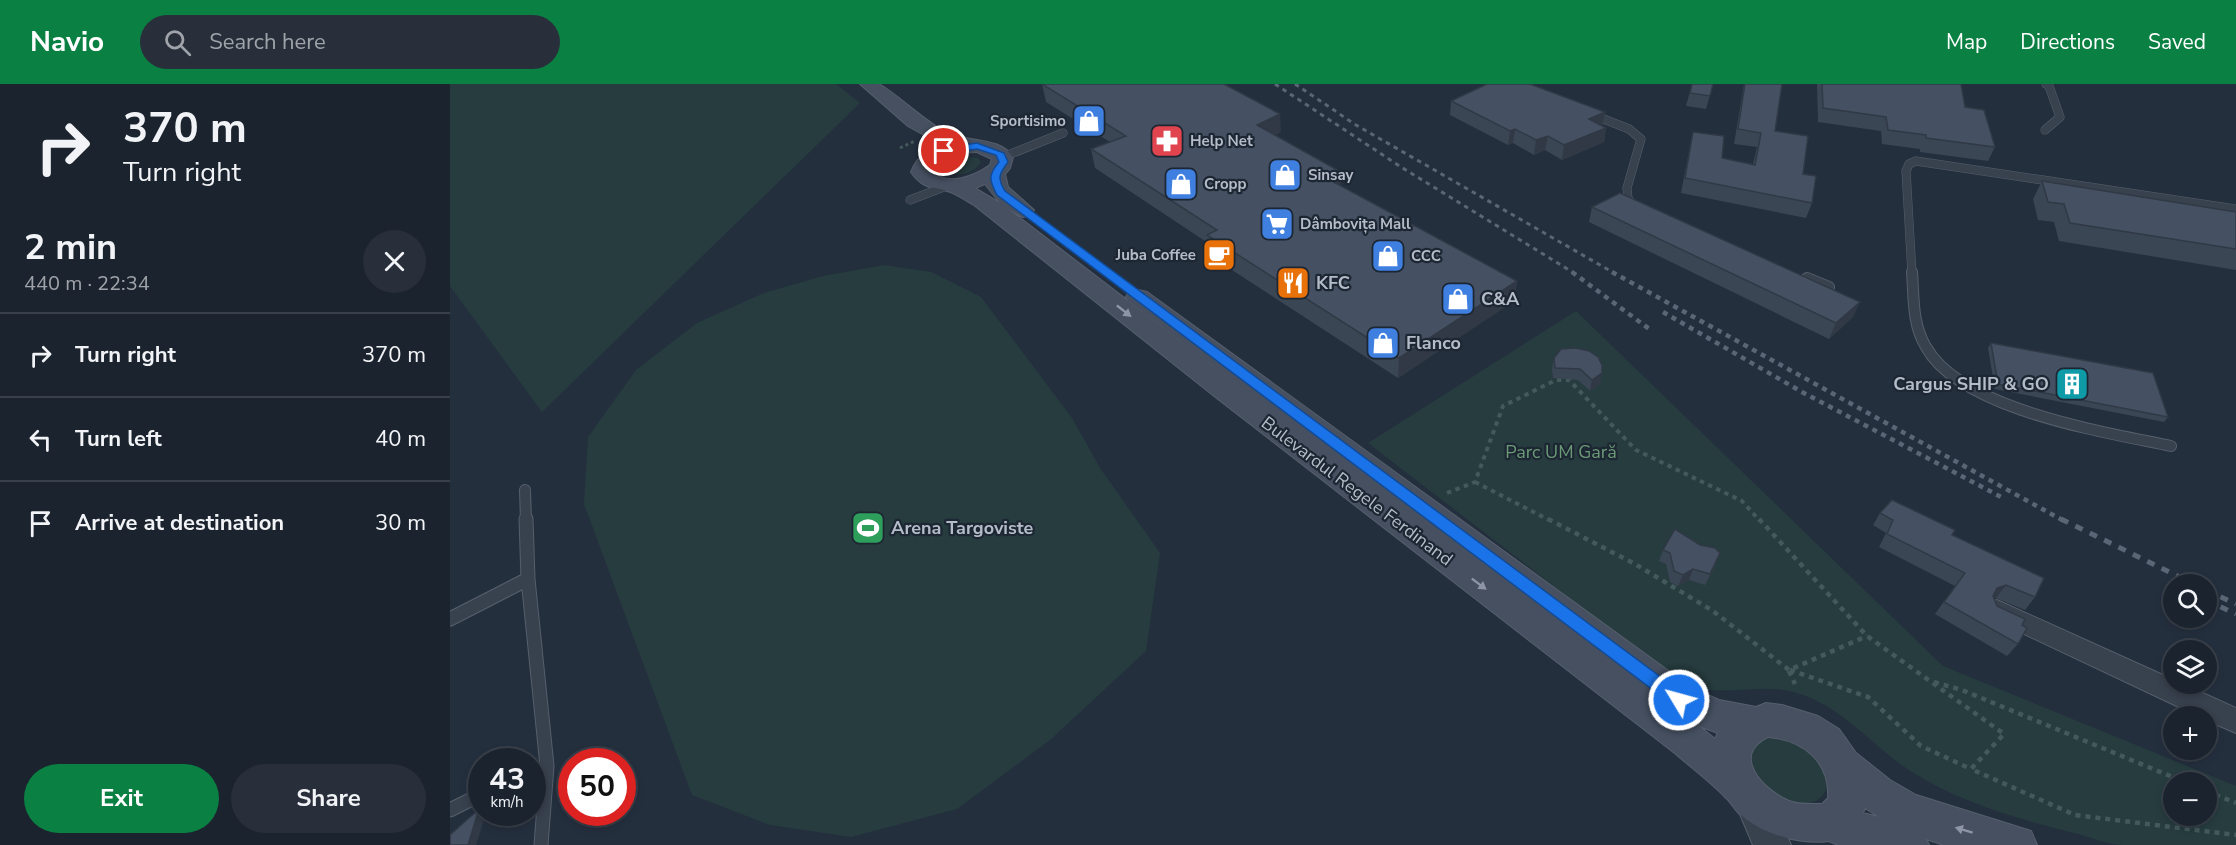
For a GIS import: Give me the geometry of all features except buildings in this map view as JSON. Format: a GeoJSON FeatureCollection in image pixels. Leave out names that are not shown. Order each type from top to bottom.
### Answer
{"type":"FeatureCollection","features":[{"type":"Feature","properties":{"kind":"main road"},"geometry":{"type":"LineString","coordinates":[[860,84],[922,146],[923,172]]}},
{"type":"Feature","properties":{"kind":"main road"},"geometry":{"type":"LineString","coordinates":[[869,84],[934,136],[944,141],[976,170]]}},
{"type":"Feature","properties":{"kind":"main road"},"geometry":{"type":"LineString","coordinates":[[923,172],[934,155],[976,170]]}},
{"type":"Feature","properties":{"kind":"main road","name":"Bulevardul Regele Ferdinand"},"geometry":{"type":"LineString","coordinates":[[923,172],[931,181],[976,170],[994,181],[1001,193],[1679,700],[1716,716],[1754,723]]}},
{"type":"Feature","properties":{"kind":"main road","name":"Bulevardul Regele Ferdinand"},"geometry":{"type":"LineString","coordinates":[[976,170],[1228,393],[1690,741],[1744,791]]}},
{"type":"Feature","properties":{"kind":"main road"},"geometry":{"type":"LineString","coordinates":[[1908,845],[1853,831],[1824,830],[1784,821],[1744,791],[1731,766],[1730,752],[1734,740],[1742,730],[1754,723],[1767,720],[1796,724],[1825,741],[1844,766],[1889,802],[1913,813],[2016,845]]}},
{"type":"Feature","properties":{"kind":"main road"},"geometry":{"type":"LineString","coordinates":[[1824,830],[1847,804],[1850,792],[1844,766]]}},
{"type":"Feature","properties":{"kind":"street"},"geometry":{"type":"LineString","coordinates":[[1997,610],[2236,721]]}},
{"type":"Feature","properties":{"kind":"street"},"geometry":{"type":"LineString","coordinates":[[1744,791],[1772,845]]}},
{"type":"Feature","properties":{"kind":"lane"},"geometry":{"type":"LineString","coordinates":[[2045,130],[2060,117],[2049,86],[2046,84]]}},
{"type":"Feature","properties":{"kind":"lane"},"geometry":{"type":"LineString","coordinates":[[1587,113],[1629,129],[1641,139],[1627,188],[1628,199],[1646,212]]}},
{"type":"Feature","properties":{"kind":"lane"},"geometry":{"type":"LineString","coordinates":[[976,170],[1063,133]]}},
{"type":"Feature","properties":{"kind":"lane"},"geometry":{"type":"LineString","coordinates":[[976,170],[1026,147]]}},
{"type":"Feature","properties":{"kind":"lane"},"geometry":{"type":"LineString","coordinates":[[2171,446],[2049,417],[2004,403],[1956,377],[1936,361],[1921,340],[1915,321],[1906,171],[1909,164],[1916,161],[1935,163],[2236,209]]}},
{"type":"Feature","properties":{"kind":"lane"},"geometry":{"type":"LineString","coordinates":[[1795,274],[1829,287]]}},
{"type":"Feature","properties":{"kind":"lane"},"geometry":{"type":"LineString","coordinates":[[525,490],[528,579],[547,766],[540,845]]}},
{"type":"Feature","properties":{"kind":"lane"},"geometry":{"type":"LineString","coordinates":[[450,619],[528,579]]}},
{"type":"Feature","properties":{"kind":"lane"},"geometry":{"type":"LineString","coordinates":[[450,810],[468,801]]}},
{"type":"Feature","properties":{"kind":"path"},"geometry":{"type":"LineString","coordinates":[[1447,493],[1475,482],[1503,406],[1556,380],[1569,380],[1636,450],[1742,501],[1867,636],[2004,734],[1971,769]]}},
{"type":"Feature","properties":{"kind":"path"},"geometry":{"type":"LineString","coordinates":[[1475,482],[1635,564],[1713,610],[1789,670],[1868,697],[1921,746],[2075,815],[2236,835]]}},
{"type":"Feature","properties":{"kind":"path"},"geometry":{"type":"LineString","coordinates":[[1789,670],[1867,636]]}},
{"type":"Feature","properties":{"kind":"path"},"geometry":{"type":"LineString","coordinates":[[1789,670],[1795,684]]}},
{"type":"Feature","properties":{"kind":"path"},"geometry":{"type":"LineString","coordinates":[[1930,681],[1962,690],[2163,773]]}},
{"type":"Feature","properties":{"kind":"path"},"geometry":{"type":"LineString","coordinates":[[2217,795],[2236,803]]}},
{"type":"Feature","properties":{"kind":"green space"},"geometry":{"type":"Polygon","coordinates":[[[450,84],[836,84],[860,103],[542,412],[450,286],[450,84]]]}},
{"type":"Feature","properties":{"kind":"green space"},"geometry":{"type":"Polygon","coordinates":[[[961,156],[978,158],[981,162],[974,170],[964,174],[953,174],[943,169],[945,163],[961,156]]]}},
{"type":"Feature","properties":{"kind":"green space","name":"Arena Targoviste"},"geometry":{"type":"Polygon","coordinates":[[[884,265],[931,272],[981,297],[1072,418],[1100,468],[1160,553],[1146,651],[1050,740],[957,809],[851,837],[770,825],[692,795],[584,504],[588,437],[636,370],[697,323],[764,293],[823,276],[884,265]]]}},
{"type":"Feature","properties":{"kind":"green space","name":"Parc UM Gară"},"geometry":{"type":"Polygon","coordinates":[[[1576,311],[1943,666],[2163,756],[2163,760],[2173,760],[2202,772],[2163,772],[2163,826],[2217,826],[2217,778],[2236,786],[2236,845],[2122,845],[2035,823],[1971,802],[1931,783],[1898,762],[1845,719],[1816,700],[1784,690],[1707,690],[1676,680],[1368,443],[1576,311]]]}},
{"type":"Feature","properties":{"kind":"green space"},"geometry":{"type":"Polygon","coordinates":[[[1776,737],[1802,745],[1816,755],[1824,769],[1827,785],[1820,798],[1813,802],[1799,804],[1784,800],[1770,791],[1759,779],[1752,766],[1752,754],[1759,744],[1776,737]]]}},
{"type":"Feature","properties":{"kind":"railway"},"geometry":{"type":"LineString","coordinates":[[1275,84],[1401,167],[1574,273]]}},
{"type":"Feature","properties":{"kind":"railway"},"geometry":{"type":"LineString","coordinates":[[1295,84],[1356,125],[1614,273]]}},
{"type":"Feature","properties":{"kind":"railway"},"geometry":{"type":"LineString","coordinates":[[1572,272],[1652,331]]}},
{"type":"Feature","properties":{"kind":"railway"},"geometry":{"type":"LineString","coordinates":[[1612,272],[2064,521]]}},
{"type":"Feature","properties":{"kind":"railway"},"geometry":{"type":"LineString","coordinates":[[1663,312],[1802,392],[2005,499]]}},
{"type":"Feature","properties":{"kind":"railway"},"geometry":{"type":"LineString","coordinates":[[2061,519],[2174,574]]}},
{"type":"Feature","properties":{"kind":"railway"},"geometry":{"type":"LineString","coordinates":[[2217,595],[2236,604]]}},
{"type":"Feature","properties":{"kind":"railway"},"geometry":{"type":"LineString","coordinates":[[2217,605],[2236,614]]}},
{"type":"Feature","properties":{"kind":"place","name":"Sportisimo"},"geometry":{"type":"Point","coordinates":[1089,121]}},
{"type":"Feature","properties":{"kind":"place","name":"Help Net"},"geometry":{"type":"Point","coordinates":[1167,141]}},
{"type":"Feature","properties":{"kind":"place","name":"Sinsay"},"geometry":{"type":"Point","coordinates":[1285,175]}},
{"type":"Feature","properties":{"kind":"place","name":"Cropp"},"geometry":{"type":"Point","coordinates":[1181,184]}},
{"type":"Feature","properties":{"kind":"place","name":"Dâmbovița Mall"},"geometry":{"type":"Point","coordinates":[1277,224]}},
{"type":"Feature","properties":{"kind":"place","name":"Juba Coffee"},"geometry":{"type":"Point","coordinates":[1219,255]}},
{"type":"Feature","properties":{"kind":"place","name":"CCC"},"geometry":{"type":"Point","coordinates":[1388,256]}},
{"type":"Feature","properties":{"kind":"place","name":"KFC"},"geometry":{"type":"Point","coordinates":[1293,283]}},
{"type":"Feature","properties":{"kind":"place","name":"C&A"},"geometry":{"type":"Point","coordinates":[1458,299]}},
{"type":"Feature","properties":{"kind":"place","name":"Flanco"},"geometry":{"type":"Point","coordinates":[1383,343]}},
{"type":"Feature","properties":{"kind":"place","name":"Cargus SHIP & GO"},"geometry":{"type":"Point","coordinates":[2072,384]}},
{"type":"Feature","properties":{"kind":"place","name":"Arena Targoviste"},"geometry":{"type":"Point","coordinates":[868,528]}},
{"type":"Feature","properties":{"kind":"route"},"geometry":{"type":"LineString","coordinates":[[944,151],[977,146],[987,147],[1000,153],[1003,162],[994,174],[994,181],[1001,193],[1679,700]]}}]}
